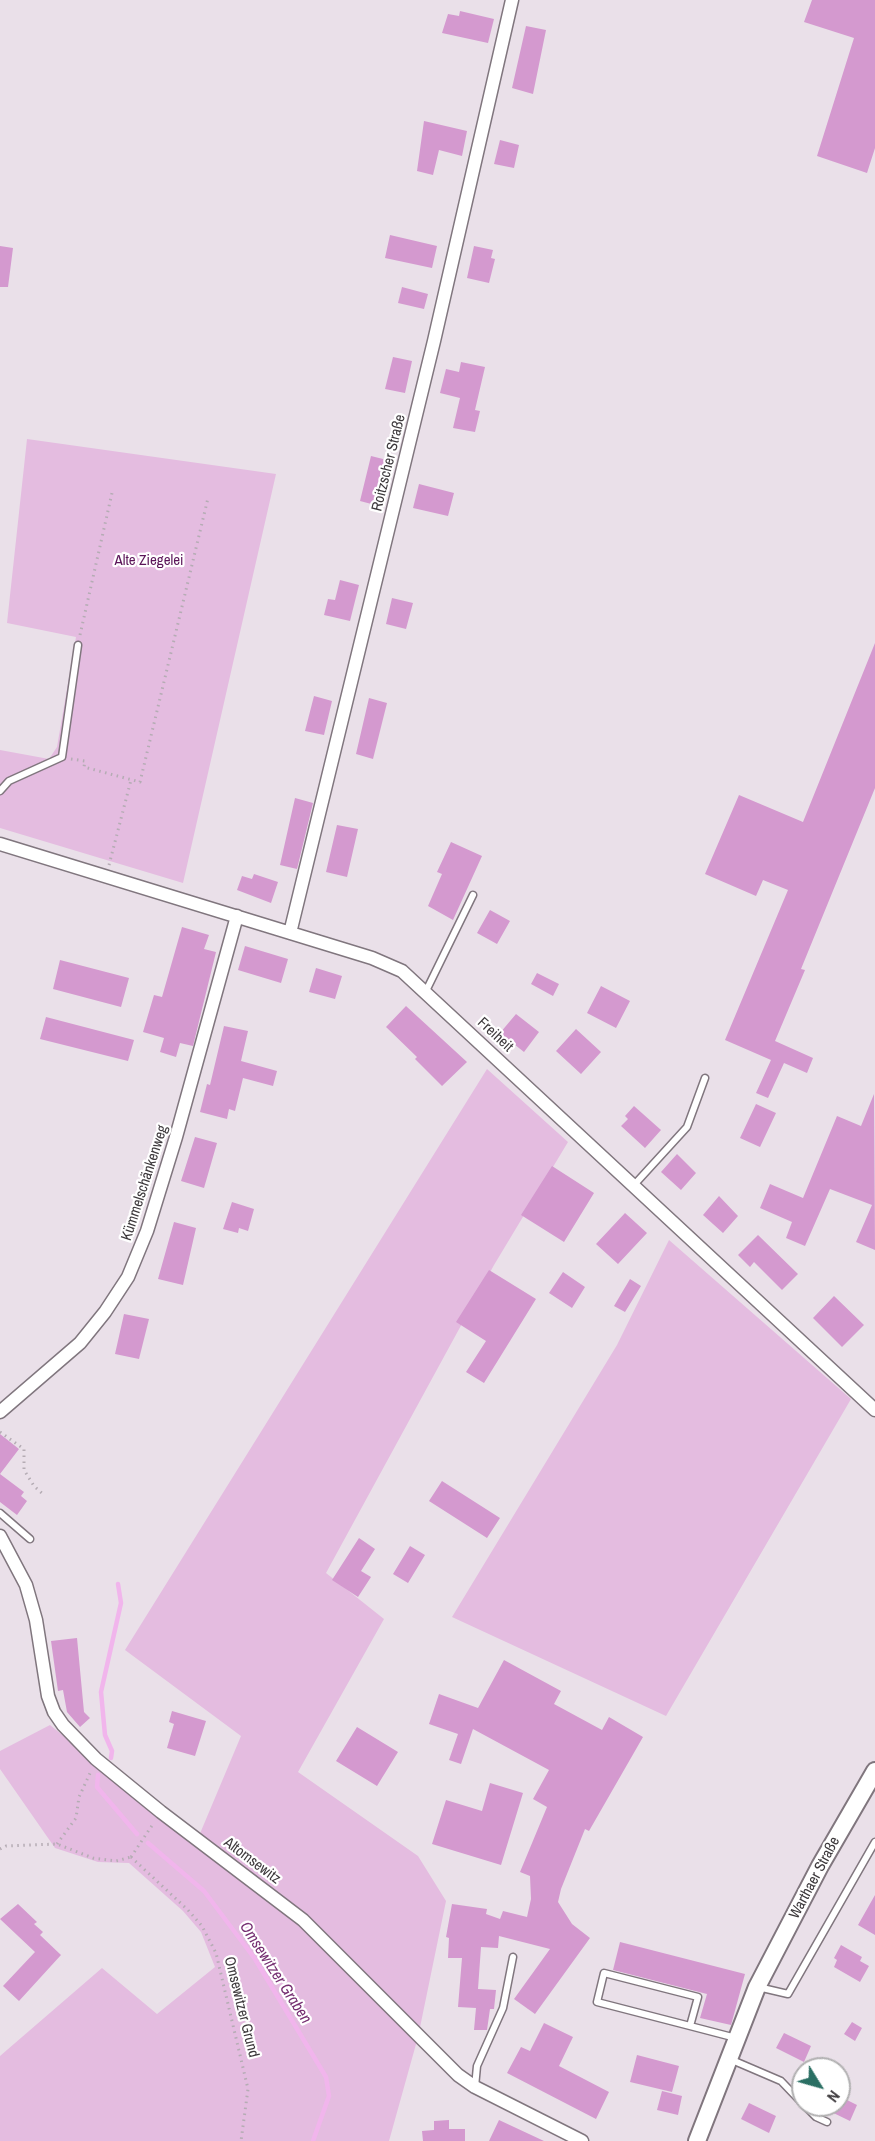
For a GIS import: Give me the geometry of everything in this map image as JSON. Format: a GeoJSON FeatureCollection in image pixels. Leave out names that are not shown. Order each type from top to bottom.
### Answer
{"type":"FeatureCollection","features":[{"type":"Feature","properties":{"kind":"street","name":"Roitzscher Straße"},"geometry":{"type":"LineString","coordinates":[[290,933],[431,352],[513,0]]}},
{"type":"Feature","properties":{"kind":"street","name":"Freiheit"},"geometry":{"type":"LineString","coordinates":[[0,844],[391,964],[426,991],[875,1410]]}},
{"type":"Feature","properties":{"kind":"street","name":"Kümmelschänkenweg"},"geometry":{"type":"LineString","coordinates":[[0,1412],[80,1343],[105,1312],[128,1277],[147,1231],[176,1137],[237,916]]}},
{"type":"Feature","properties":{"kind":"street","name":"Altomsewitz"},"geometry":{"type":"LineString","coordinates":[[0,1536],[26,1585],[36,1620],[46,1687],[54,1712],[96,1759],[161,1812],[303,1920],[458,2075],[475,2087],[582,2141]]}},
{"type":"Feature","properties":{"kind":"street","name":"Warthaer Straße"},"geometry":{"type":"LineString","coordinates":[[697,2141],[758,1987],[820,1866],[875,1771]]}},
{"type":"Feature","properties":{"kind":"lane"},"geometry":{"type":"LineString","coordinates":[[0,791],[9,781],[62,757],[78,645]]}},
{"type":"Feature","properties":{"kind":"lane"},"geometry":{"type":"LineString","coordinates":[[426,991],[473,895]]}},
{"type":"Feature","properties":{"kind":"lane"},"geometry":{"type":"LineString","coordinates":[[633,1186],[687,1127],[705,1078]]}},
{"type":"Feature","properties":{"kind":"lane"},"geometry":{"type":"LineString","coordinates":[[0,1513],[30,1539]]}},
{"type":"Feature","properties":{"kind":"lane"},"geometry":{"type":"LineString","coordinates":[[758,1987],[788,1994],[875,1842]]}},
{"type":"Feature","properties":{"kind":"lane"},"geometry":{"type":"LineString","coordinates":[[475,2087],[477,2066],[503,2007],[513,1956]]}},
{"type":"Feature","properties":{"kind":"lane"},"geometry":{"type":"LineString","coordinates":[[690,2026],[698,1997],[604,1973],[597,2002],[736,2038]]}},
{"type":"Feature","properties":{"kind":"lane"},"geometry":{"type":"LineString","coordinates":[[728,2058],[781,2081],[791,2091]]}},
{"type":"Feature","properties":{"kind":"lane"},"geometry":{"type":"LineString","coordinates":[[816,2117],[828,2122]]}},
{"type":"Feature","properties":{"kind":"path"},"geometry":{"type":"LineString","coordinates":[[78,645],[112,493]]}},
{"type":"Feature","properties":{"kind":"path"},"geometry":{"type":"LineString","coordinates":[[62,757],[85,761],[84,766],[140,782],[208,498]]}},
{"type":"Feature","properties":{"kind":"path"},"geometry":{"type":"LineString","coordinates":[[107,877],[131,780]]}},
{"type":"Feature","properties":{"kind":"path"},"geometry":{"type":"LineString","coordinates":[[0,1432],[24,1449],[24,1470],[34,1486],[44,1495]]}},
{"type":"Feature","properties":{"kind":"path"},"geometry":{"type":"LineString","coordinates":[[57,1844],[76,1818],[79,1797],[96,1759]]}},
{"type":"Feature","properties":{"kind":"path"},"geometry":{"type":"LineString","coordinates":[[0,1850],[6,1846],[57,1844],[93,1858],[116,1861],[131,1857],[161,1812]]}},
{"type":"Feature","properties":{"kind":"path","name":"Omsewitzer Grund"},"geometry":{"type":"LineString","coordinates":[[131,1857],[188,1910],[202,1926],[216,1953],[248,2089],[241,2141]]}},
{"type":"Feature","properties":{"kind":"green space","name":"Alte Ziegelei"},"geometry":{"type":"Polygon","coordinates":[[[27,439],[276,474],[183,883],[0,828],[0,750],[49,759],[57,747],[76,637],[7,623],[27,439]]]}},
{"type":"Feature","properties":{"kind":"green space"},"geometry":{"type":"Polygon","coordinates":[[[487,1069],[568,1142],[494,1265],[326,1573],[384,1619],[298,1772],[418,1856],[446,1901],[418,2037],[389,2141],[0,2141],[0,2056],[102,1968],[157,2014],[215,1967],[201,1932],[183,1911],[129,1863],[98,1862],[55,1848],[0,1769],[0,1751],[50,1725],[196,1843],[241,1736],[125,1650],[487,1069]]]}},
{"type":"Feature","properties":{"kind":"green space"},"geometry":{"type":"Polygon","coordinates":[[[669,1240],[851,1399],[666,1716],[452,1617],[617,1345],[669,1240]]]}},
{"type":"Feature","properties":{"kind":"building"},"geometry":{"type":"Polygon","coordinates":[[[812,0],[875,0],[875,148],[867,173],[817,156],[854,38],[804,22],[812,0]]]}},
{"type":"Feature","properties":{"kind":"building"},"geometry":{"type":"Polygon","coordinates":[[[460,11],[494,19],[488,43],[442,33],[448,14],[459,16],[460,11]]]}},
{"type":"Feature","properties":{"kind":"building"},"geometry":{"type":"Polygon","coordinates":[[[526,26],[546,30],[533,94],[512,88],[526,26]]]}},
{"type":"Feature","properties":{"kind":"building"},"geometry":{"type":"Polygon","coordinates":[[[424,121],[467,131],[462,156],[439,150],[433,175],[417,171],[424,121]]]}},
{"type":"Feature","properties":{"kind":"building"},"geometry":{"type":"Polygon","coordinates":[[[500,140],[519,145],[514,168],[494,164],[500,140]]]}},
{"type":"Feature","properties":{"kind":"building"},"geometry":{"type":"Polygon","coordinates":[[[390,235],[437,246],[432,268],[385,258],[390,235]]]}},
{"type":"Feature","properties":{"kind":"building"},"geometry":{"type":"Polygon","coordinates":[[[0,246],[13,248],[8,287],[0,287],[0,246]]]}},
{"type":"Feature","properties":{"kind":"building"},"geometry":{"type":"Polygon","coordinates":[[[474,246],[493,250],[491,258],[495,259],[489,283],[467,278],[474,246]]]}},
{"type":"Feature","properties":{"kind":"building"},"geometry":{"type":"Polygon","coordinates":[[[402,287],[428,294],[424,309],[398,303],[402,287]]]}},
{"type":"Feature","properties":{"kind":"building"},"geometry":{"type":"Polygon","coordinates":[[[393,357],[412,361],[405,393],[385,389],[393,357]]]}},
{"type":"Feature","properties":{"kind":"building"},"geometry":{"type":"Polygon","coordinates":[[[461,362],[485,367],[475,410],[480,411],[475,432],[453,428],[460,398],[440,393],[446,369],[459,372],[461,362]]]}},
{"type":"Feature","properties":{"kind":"building"},"geometry":{"type":"Polygon","coordinates":[[[371,456],[391,461],[379,506],[360,501],[371,456]]]}},
{"type":"Feature","properties":{"kind":"building"},"geometry":{"type":"Polygon","coordinates":[[[419,484],[454,493],[448,516],[413,508],[419,484]]]}},
{"type":"Feature","properties":{"kind":"building"},"geometry":{"type":"Polygon","coordinates":[[[340,580],[359,585],[350,621],[324,615],[328,599],[335,600],[340,580]]]}},
{"type":"Feature","properties":{"kind":"building"},"geometry":{"type":"Polygon","coordinates":[[[392,598],[413,603],[406,629],[386,624],[392,598]]]}},
{"type":"Feature","properties":{"kind":"building"},"geometry":{"type":"Polygon","coordinates":[[[875,643],[875,788],[801,969],[805,970],[775,1041],[813,1058],[807,1073],[784,1063],[768,1098],[756,1093],[771,1060],[725,1040],[788,890],[763,880],[756,896],[705,874],[739,795],[803,822],[875,643]]]}},
{"type":"Feature","properties":{"kind":"building"},"geometry":{"type":"Polygon","coordinates":[[[314,696],[332,701],[324,735],[305,731],[314,696]]]}},
{"type":"Feature","properties":{"kind":"building"},"geometry":{"type":"Polygon","coordinates":[[[369,698],[387,703],[373,759],[356,754],[369,698]]]}},
{"type":"Feature","properties":{"kind":"building"},"geometry":{"type":"Polygon","coordinates":[[[295,798],[313,803],[297,869],[280,865],[295,798]]]}},
{"type":"Feature","properties":{"kind":"building"},"geometry":{"type":"Polygon","coordinates":[[[337,825],[358,829],[347,877],[326,872],[337,825]]]}},
{"type":"Feature","properties":{"kind":"building"},"geometry":{"type":"Polygon","coordinates":[[[451,842],[482,856],[453,920],[428,906],[442,874],[437,872],[451,842]]]}},
{"type":"Feature","properties":{"kind":"building"},"geometry":{"type":"Polygon","coordinates":[[[254,874],[278,882],[271,903],[237,890],[242,876],[252,879],[254,874]]]}},
{"type":"Feature","properties":{"kind":"building"},"geometry":{"type":"Polygon","coordinates":[[[490,910],[510,921],[497,944],[477,933],[490,910]]]}},
{"type":"Feature","properties":{"kind":"building"},"geometry":{"type":"Polygon","coordinates":[[[182,927],[209,935],[204,949],[216,952],[193,1046],[180,1043],[176,1057],[160,1052],[164,1038],[143,1032],[154,995],[162,997],[182,927]]]}},
{"type":"Feature","properties":{"kind":"building"},"geometry":{"type":"Polygon","coordinates":[[[245,946],[288,959],[281,983],[238,970],[245,946]]]}},
{"type":"Feature","properties":{"kind":"building"},"geometry":{"type":"Polygon","coordinates":[[[60,960],[129,978],[121,1007],[53,989],[60,960]]]}},
{"type":"Feature","properties":{"kind":"building"},"geometry":{"type":"Polygon","coordinates":[[[316,968],[342,976],[335,999],[309,992],[316,968]]]}},
{"type":"Feature","properties":{"kind":"building"},"geometry":{"type":"Polygon","coordinates":[[[537,973],[559,984],[553,996],[531,984],[537,973]]]}},
{"type":"Feature","properties":{"kind":"building"},"geometry":{"type":"Polygon","coordinates":[[[601,986],[630,1001],[616,1028],[587,1013],[601,986]]]}},
{"type":"Feature","properties":{"kind":"building"},"geometry":{"type":"Polygon","coordinates":[[[406,1006],[467,1062],[442,1086],[415,1059],[417,1057],[386,1027],[406,1006]]]}},
{"type":"Feature","properties":{"kind":"building"},"geometry":{"type":"Polygon","coordinates":[[[516,1014],[539,1032],[524,1052],[500,1033],[516,1014]]]}},
{"type":"Feature","properties":{"kind":"building"},"geometry":{"type":"Polygon","coordinates":[[[46,1017],[134,1040],[128,1061],[40,1039],[46,1017]]]}},
{"type":"Feature","properties":{"kind":"building"},"geometry":{"type":"Polygon","coordinates":[[[224,1026],[248,1031],[241,1061],[277,1071],[273,1086],[243,1078],[235,1111],[229,1109],[227,1119],[200,1112],[207,1084],[210,1085],[224,1026]]]}},
{"type":"Feature","properties":{"kind":"building"},"geometry":{"type":"Polygon","coordinates":[[[576,1029],[601,1052],[581,1074],[556,1051],[576,1029]]]}},
{"type":"Feature","properties":{"kind":"building"},"geometry":{"type":"Polygon","coordinates":[[[874,1094],[875,1250],[856,1242],[872,1205],[830,1189],[805,1246],[786,1238],[792,1222],[760,1208],[770,1184],[803,1198],[837,1116],[861,1126],[874,1094]]]}},
{"type":"Feature","properties":{"kind":"building"},"geometry":{"type":"Polygon","coordinates":[[[756,1104],[776,1113],[760,1147],[740,1138],[756,1104]]]}},
{"type":"Feature","properties":{"kind":"building"},"geometry":{"type":"Polygon","coordinates":[[[634,1106],[661,1130],[645,1148],[621,1126],[628,1119],[625,1116],[634,1106]]]}},
{"type":"Feature","properties":{"kind":"building"},"geometry":{"type":"Polygon","coordinates":[[[195,1137],[217,1143],[204,1188],[181,1181],[195,1137]]]}},
{"type":"Feature","properties":{"kind":"building"},"geometry":{"type":"Polygon","coordinates":[[[677,1154],[696,1173],[681,1190],[661,1172],[677,1154]]]}},
{"type":"Feature","properties":{"kind":"building"},"geometry":{"type":"Polygon","coordinates":[[[552,1166],[594,1193],[564,1242],[521,1215],[552,1166]]]}},
{"type":"Feature","properties":{"kind":"building"},"geometry":{"type":"Polygon","coordinates":[[[719,1196],[738,1216],[723,1233],[703,1215],[719,1196]]]}},
{"type":"Feature","properties":{"kind":"building"},"geometry":{"type":"Polygon","coordinates":[[[232,1202],[254,1209],[248,1231],[239,1228],[238,1233],[223,1229],[232,1202]]]}},
{"type":"Feature","properties":{"kind":"building"},"geometry":{"type":"Polygon","coordinates":[[[625,1213],[647,1233],[618,1264],[596,1244],[625,1213]]]}},
{"type":"Feature","properties":{"kind":"building"},"geometry":{"type":"Polygon","coordinates":[[[174,1222],[196,1228],[183,1285],[158,1279],[174,1222]]]}},
{"type":"Feature","properties":{"kind":"building"},"geometry":{"type":"Polygon","coordinates":[[[758,1235],[798,1274],[782,1290],[754,1262],[750,1267],[738,1255],[758,1235]]]}},
{"type":"Feature","properties":{"kind":"building"},"geometry":{"type":"Polygon","coordinates":[[[489,1270],[536,1299],[484,1383],[466,1372],[486,1341],[456,1322],[489,1270]]]}},
{"type":"Feature","properties":{"kind":"building"},"geometry":{"type":"Polygon","coordinates":[[[563,1272],[585,1287],[572,1308],[549,1293],[563,1272]]]}},
{"type":"Feature","properties":{"kind":"building"},"geometry":{"type":"Polygon","coordinates":[[[630,1279],[641,1286],[625,1312],[614,1306],[630,1279]]]}},
{"type":"Feature","properties":{"kind":"building"},"geometry":{"type":"Polygon","coordinates":[[[834,1296],[864,1325],[842,1347],[813,1318],[834,1296]]]}},
{"type":"Feature","properties":{"kind":"building"},"geometry":{"type":"Polygon","coordinates":[[[124,1314],[149,1319],[139,1359],[115,1354],[124,1314]]]}},
{"type":"Feature","properties":{"kind":"building"},"geometry":{"type":"Polygon","coordinates":[[[0,1434],[19,1449],[0,1474],[0,1434]]]}},
{"type":"Feature","properties":{"kind":"building"},"geometry":{"type":"Polygon","coordinates":[[[0,1474],[24,1492],[21,1496],[27,1501],[17,1515],[0,1502],[0,1474]]]}},
{"type":"Feature","properties":{"kind":"building"},"geometry":{"type":"Polygon","coordinates":[[[442,1481],[500,1518],[487,1538],[429,1501],[442,1481]]]}},
{"type":"Feature","properties":{"kind":"building"},"geometry":{"type":"Polygon","coordinates":[[[359,1538],[375,1549],[361,1571],[371,1577],[358,1597],[332,1580],[359,1538]]]}},
{"type":"Feature","properties":{"kind":"building"},"geometry":{"type":"Polygon","coordinates":[[[410,1546],[425,1555],[408,1583],[393,1574],[410,1546]]]}},
{"type":"Feature","properties":{"kind":"building"},"geometry":{"type":"Polygon","coordinates":[[[77,1638],[84,1712],[90,1718],[80,1727],[67,1712],[63,1690],[58,1691],[51,1641],[77,1638]]]}},
{"type":"Feature","properties":{"kind":"building"},"geometry":{"type":"Polygon","coordinates":[[[504,1660],[561,1691],[554,1704],[602,1730],[609,1717],[643,1737],[589,1831],[585,1829],[561,1889],[558,1902],[572,1924],[590,1938],[535,2014],[514,1999],[550,1949],[499,1936],[498,1948],[481,1947],[478,1989],[496,1990],[494,2009],[490,2009],[487,2030],[474,2030],[476,2008],[458,2007],[462,1958],[448,1958],[449,1938],[446,1937],[452,1904],[487,1909],[486,1914],[500,1919],[503,1911],[527,1917],[531,1899],[530,1876],[520,1872],[547,1807],[533,1799],[549,1770],[473,1729],[461,1764],[449,1760],[458,1734],[429,1724],[439,1694],[478,1708],[504,1660]]]}},
{"type":"Feature","properties":{"kind":"building"},"geometry":{"type":"Polygon","coordinates":[[[172,1711],[206,1721],[195,1756],[167,1748],[174,1724],[169,1722],[172,1711]]]}},
{"type":"Feature","properties":{"kind":"building"},"geometry":{"type":"Polygon","coordinates":[[[357,1727],[398,1752],[377,1786],[336,1761],[357,1727]]]}},
{"type":"Feature","properties":{"kind":"building"},"geometry":{"type":"Polygon","coordinates":[[[490,1783],[523,1793],[501,1865],[432,1844],[446,1800],[482,1811],[490,1783]]]}},
{"type":"Feature","properties":{"kind":"building"},"geometry":{"type":"Polygon","coordinates":[[[875,1895],[875,1935],[858,1925],[875,1895]]]}},
{"type":"Feature","properties":{"kind":"building"},"geometry":{"type":"Polygon","coordinates":[[[18,1904],[37,1922],[34,1924],[43,1932],[40,1935],[61,1955],[19,2001],[3,1986],[35,1952],[0,1919],[18,1904]]]}},
{"type":"Feature","properties":{"kind":"building"},"geometry":{"type":"Polygon","coordinates":[[[620,1942],[745,1974],[731,2025],[700,2018],[707,1994],[613,1970],[620,1942]]]}},
{"type":"Feature","properties":{"kind":"building"},"geometry":{"type":"Polygon","coordinates":[[[841,1945],[862,1957],[860,1961],[869,1966],[860,1982],[834,1967],[837,1960],[834,1958],[841,1945]]]}},
{"type":"Feature","properties":{"kind":"building"},"geometry":{"type":"Polygon","coordinates":[[[852,2022],[862,2028],[855,2041],[844,2034],[852,2022]]]}},
{"type":"Feature","properties":{"kind":"building"},"geometry":{"type":"Polygon","coordinates":[[[544,2023],[573,2037],[559,2066],[609,2092],[596,2119],[507,2073],[521,2047],[530,2051],[544,2023]]]}},
{"type":"Feature","properties":{"kind":"building"},"geometry":{"type":"Polygon","coordinates":[[[784,2033],[811,2046],[806,2057],[794,2057],[776,2048],[784,2033]]]}},
{"type":"Feature","properties":{"kind":"building"},"geometry":{"type":"Polygon","coordinates":[[[637,2055],[679,2066],[672,2092],[630,2082],[637,2055]]]}},
{"type":"Feature","properties":{"kind":"building"},"geometry":{"type":"Polygon","coordinates":[[[662,2091],[682,2096],[678,2115],[657,2110],[662,2091]]]}},
{"type":"Feature","properties":{"kind":"building"},"geometry":{"type":"Polygon","coordinates":[[[851,2102],[857,2105],[850,2121],[842,2117],[851,2117],[851,2102]]]}},
{"type":"Feature","properties":{"kind":"building"},"geometry":{"type":"Polygon","coordinates":[[[749,2103],[776,2116],[769,2133],[741,2119],[749,2103]]]}},
{"type":"Feature","properties":{"kind":"building"},"geometry":{"type":"Polygon","coordinates":[[[449,2120],[449,2129],[465,2129],[465,2141],[423,2141],[422,2131],[434,2130],[434,2121],[449,2120]]]}},
{"type":"Feature","properties":{"kind":"building"},"geometry":{"type":"Polygon","coordinates":[[[499,2120],[544,2141],[489,2141],[499,2120]]]}},
{"type":"Feature","properties":{"kind":"waterway","name":"Omsewitzer Graben"},"geometry":{"type":"LineString","coordinates":[[111,1758],[112,1751],[105,1735],[101,1692],[121,1603],[118,1584]]}},
{"type":"Feature","properties":{"kind":"waterway","name":"Omsewitzer Graben"},"geometry":{"type":"LineString","coordinates":[[98,1775],[97,1787],[137,1834]]}},
{"type":"Feature","properties":{"kind":"waterway","name":"Omsewitzer Graben"},"geometry":{"type":"LineString","coordinates":[[148,1843],[204,1891],[255,1959],[326,2077],[329,2096],[313,2141]]}}]}
